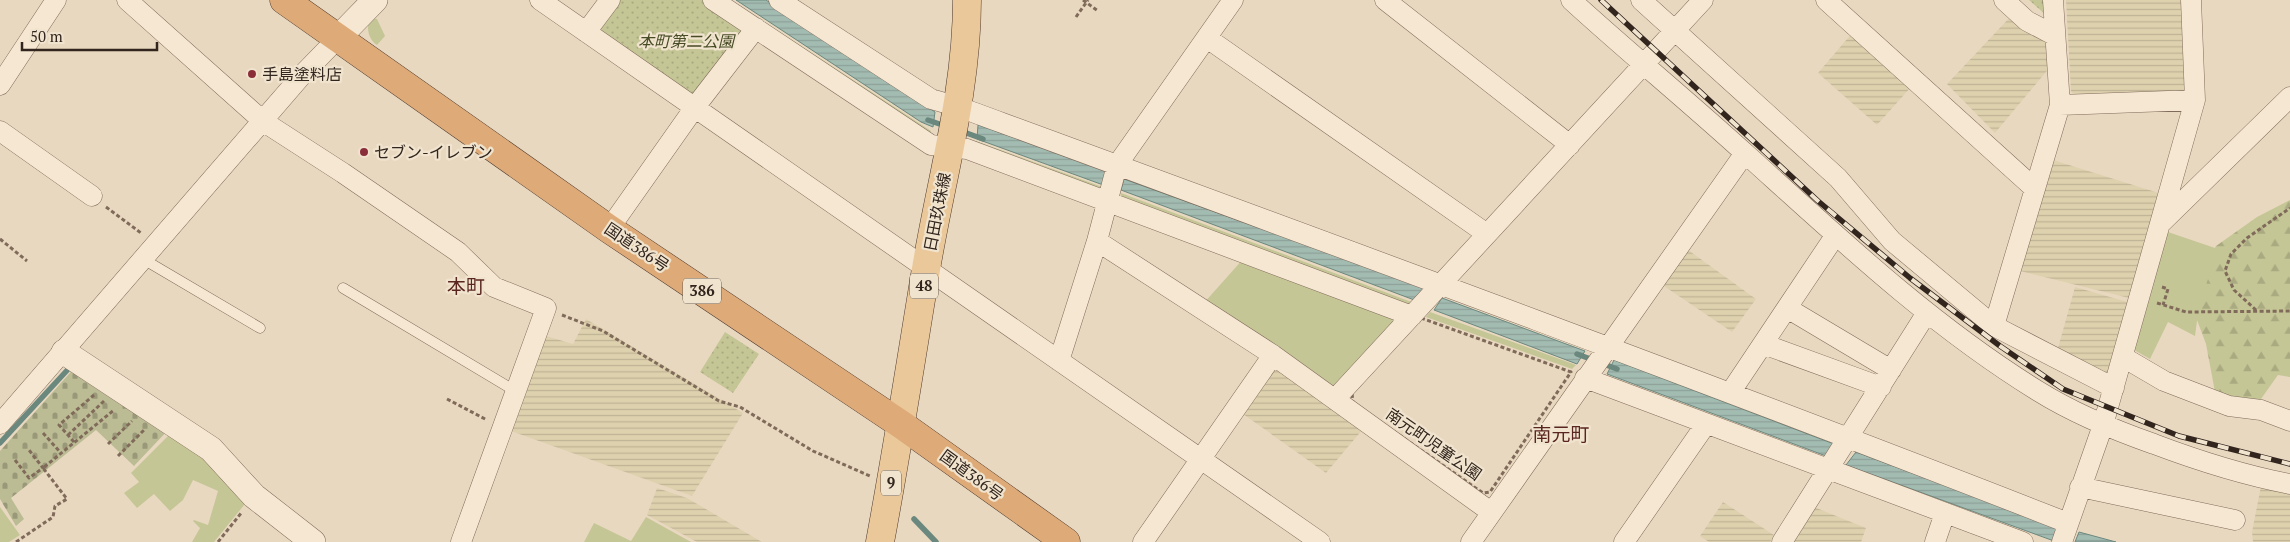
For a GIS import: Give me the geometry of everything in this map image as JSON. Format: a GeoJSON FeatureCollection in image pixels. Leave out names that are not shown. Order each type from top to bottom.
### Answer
{"type":"FeatureCollection","features":[{"type":"Feature","properties":{"kind":"highway","name":"国道386号"},"geometry":{"type":"LineString","coordinates":[[284,0],[609,229],[902,424],[1066,542]]}},
{"type":"Feature","properties":{"kind":"main road","name":"日田玖珠線"},"geometry":{"type":"LineString","coordinates":[[902,424],[926,268],[958,107],[967,30],[967,0]]}},
{"type":"Feature","properties":{"kind":"main road","name":"9"},"geometry":{"type":"LineString","coordinates":[[880,542],[902,424]]}},
{"type":"Feature","properties":{"kind":"street"},"geometry":{"type":"LineString","coordinates":[[0,84],[56,0]]}},
{"type":"Feature","properties":{"kind":"street"},"geometry":{"type":"LineString","coordinates":[[127,0],[264,122],[343,173],[458,252],[494,287],[546,308],[461,542]]}},
{"type":"Feature","properties":{"kind":"street"},"geometry":{"type":"LineString","coordinates":[[338,38],[363,0]]}},
{"type":"Feature","properties":{"kind":"street"},"geometry":{"type":"LineString","coordinates":[[0,424],[64,352],[149,251],[264,122],[303,74],[375,0]]}},
{"type":"Feature","properties":{"kind":"street"},"geometry":{"type":"LineString","coordinates":[[540,0],[1320,542]]}},
{"type":"Feature","properties":{"kind":"street"},"geometry":{"type":"LineString","coordinates":[[586,32],[610,0]]}},
{"type":"Feature","properties":{"kind":"street"},"geometry":{"type":"LineString","coordinates":[[713,0],[931,145],[967,149],[1416,317]]}},
{"type":"Feature","properties":{"kind":"street"},"geometry":{"type":"LineString","coordinates":[[779,0],[931,100],[958,107],[1441,284],[2068,523]]}},
{"type":"Feature","properties":{"kind":"street"},"geometry":{"type":"LineString","coordinates":[[1059,361],[1097,241],[1117,165],[1233,0]]}},
{"type":"Feature","properties":{"kind":"street"},"geometry":{"type":"LineString","coordinates":[[1385,0],[1570,145]]}},
{"type":"Feature","properties":{"kind":"street"},"geometry":{"type":"LineString","coordinates":[[1571,0],[1745,153],[1835,236],[1926,314],[1978,352],[2040,392],[2102,425],[2190,457],[2256,478],[2290,484]]}},
{"type":"Feature","properties":{"kind":"street"},"geometry":{"type":"LineString","coordinates":[[1641,0],[1838,178],[1892,241],[1994,326],[2114,388]]}},
{"type":"Feature","properties":{"kind":"street"},"geometry":{"type":"LineString","coordinates":[[1335,399],[1416,317],[1441,284],[1703,0]]}},
{"type":"Feature","properties":{"kind":"street"},"geometry":{"type":"LineString","coordinates":[[1826,0],[2034,188]]}},
{"type":"Feature","properties":{"kind":"street"},"geometry":{"type":"LineString","coordinates":[[2004,0],[2027,21],[2054,35]]}},
{"type":"Feature","properties":{"kind":"street"},"geometry":{"type":"LineString","coordinates":[[1994,326],[2060,105],[2053,0]]}},
{"type":"Feature","properties":{"kind":"street"},"geometry":{"type":"LineString","coordinates":[[2062,542],[2114,388],[2195,100],[2191,0]]}},
{"type":"Feature","properties":{"kind":"street"},"geometry":{"type":"LineString","coordinates":[[609,229],[695,107],[756,28]]}},
{"type":"Feature","properties":{"kind":"street"},"geometry":{"type":"LineString","coordinates":[[1207,38],[1487,234]]}},
{"type":"Feature","properties":{"kind":"street"},"geometry":{"type":"LineString","coordinates":[[2161,223],[2290,97]]}},
{"type":"Feature","properties":{"kind":"street"},"geometry":{"type":"LineString","coordinates":[[2060,105],[2195,100]]}},
{"type":"Feature","properties":{"kind":"street"},"geometry":{"type":"LineString","coordinates":[[0,131],[92,196]]}},
{"type":"Feature","properties":{"kind":"street"},"geometry":{"type":"LineString","coordinates":[[1471,542],[1745,153]]}},
{"type":"Feature","properties":{"kind":"street"},"geometry":{"type":"LineString","coordinates":[[1730,393],[1835,236]]}},
{"type":"Feature","properties":{"kind":"street"},"geometry":{"type":"LineString","coordinates":[[1097,241],[1273,355],[1491,512]]}},
{"type":"Feature","properties":{"kind":"street"},"geometry":{"type":"LineString","coordinates":[[1787,308],[1891,370]]}},
{"type":"Feature","properties":{"kind":"street"},"geometry":{"type":"LineString","coordinates":[[1782,542],[1926,314]]}},
{"type":"Feature","properties":{"kind":"street"},"geometry":{"type":"LineString","coordinates":[[1763,344],[1881,387]]}},
{"type":"Feature","properties":{"kind":"street"},"geometry":{"type":"LineString","coordinates":[[64,352],[210,449],[254,496],[313,542]]}},
{"type":"Feature","properties":{"kind":"street"},"geometry":{"type":"LineString","coordinates":[[1142,542],[1273,355]]}},
{"type":"Feature","properties":{"kind":"street"},"geometry":{"type":"LineString","coordinates":[[2123,357],[2164,381],[2229,406],[2261,410],[2290,421]]}},
{"type":"Feature","properties":{"kind":"street"},"geometry":{"type":"LineString","coordinates":[[1585,378],[2023,542]]}},
{"type":"Feature","properties":{"kind":"street"},"geometry":{"type":"LineString","coordinates":[[1624,542],[1706,424]]}},
{"type":"Feature","properties":{"kind":"street"},"geometry":{"type":"LineString","coordinates":[[2080,486],[2235,520]]}},
{"type":"Feature","properties":{"kind":"street"},"geometry":{"type":"LineString","coordinates":[[1935,542],[1945,513]]}},
{"type":"Feature","properties":{"kind":"lane"},"geometry":{"type":"LineString","coordinates":[[149,251],[260,328]]}},
{"type":"Feature","properties":{"kind":"lane"},"geometry":{"type":"LineString","coordinates":[[343,288],[517,392]]}},
{"type":"Feature","properties":{"kind":"path"},"geometry":{"type":"LineString","coordinates":[[1076,17],[1085,1],[1098,11]]}},
{"type":"Feature","properties":{"kind":"path"},"geometry":{"type":"LineString","coordinates":[[92,196],[149,251]]}},
{"type":"Feature","properties":{"kind":"path"},"geometry":{"type":"LineString","coordinates":[[2257,311],[2234,290],[2225,271],[2231,254],[2247,238],[2290,208]]}},
{"type":"Feature","properties":{"kind":"path"},"geometry":{"type":"LineString","coordinates":[[0,239],[27,261]]}},
{"type":"Feature","properties":{"kind":"path"},"geometry":{"type":"LineString","coordinates":[[546,308],[603,331],[719,401],[740,407],[812,451],[873,477]]}},
{"type":"Feature","properties":{"kind":"path"},"geometry":{"type":"LineString","coordinates":[[2175,308],[2186,312],[2290,311]]}},
{"type":"Feature","properties":{"kind":"path","name":"南元町児童公園"},"geometry":{"type":"LineString","coordinates":[[1416,317],[1571,372],[1490,492],[1483,493],[1354,402],[1352,393],[1416,317]]}},
{"type":"Feature","properties":{"kind":"path"},"geometry":{"type":"LineString","coordinates":[[74,442],[59,424],[97,391]]}},
{"type":"Feature","properties":{"kind":"path"},"geometry":{"type":"LineString","coordinates":[[68,435],[107,399]]}},
{"type":"Feature","properties":{"kind":"path"},"geometry":{"type":"LineString","coordinates":[[448,399],[503,428]]}},
{"type":"Feature","properties":{"kind":"path"},"geometry":{"type":"LineString","coordinates":[[15,460],[29,478],[117,407]]}},
{"type":"Feature","properties":{"kind":"path"},"geometry":{"type":"LineString","coordinates":[[108,444],[134,419]]}},
{"type":"Feature","properties":{"kind":"path"},"geometry":{"type":"LineString","coordinates":[[118,456],[146,428]]}},
{"type":"Feature","properties":{"kind":"path"},"geometry":{"type":"LineString","coordinates":[[43,433],[62,453]]}},
{"type":"Feature","properties":{"kind":"path"},"geometry":{"type":"LineString","coordinates":[[16,542],[53,517],[56,506],[66,499],[29,450]]}},
{"type":"Feature","properties":{"kind":"path"},"geometry":{"type":"LineString","coordinates":[[218,542],[254,496]]}},
{"type":"Feature","properties":{"kind":"shaded area"},"geometry":{"type":"Polygon","coordinates":[[[736,0],[766,0],[935,112],[933,127],[921,122],[736,0]]]}},
{"type":"Feature","properties":{"kind":"shaded area"},"geometry":{"type":"Polygon","coordinates":[[[2066,0],[2186,0],[2190,85],[2180,95],[2077,100],[2071,91],[2066,0]]]}},
{"type":"Feature","properties":{"kind":"shaded area"},"geometry":{"type":"Polygon","coordinates":[[[2012,15],[2045,38],[2051,66],[1995,133],[1947,84],[2012,15]]]}},
{"type":"Feature","properties":{"kind":"shaded area"},"geometry":{"type":"Polygon","coordinates":[[[1853,32],[1912,86],[1877,125],[1818,73],[1853,32]]]}},
{"type":"Feature","properties":{"kind":"shaded area"},"geometry":{"type":"Polygon","coordinates":[[[978,125],[1108,170],[1106,186],[977,139],[978,125]]]}},
{"type":"Feature","properties":{"kind":"shaded area"},"geometry":{"type":"Polygon","coordinates":[[[2053,160],[2162,194],[2133,299],[2020,271],[2053,160]]]}},
{"type":"Feature","properties":{"kind":"shaded area"},"geometry":{"type":"Polygon","coordinates":[[[1124,179],[1426,288],[1417,301],[1121,190],[1124,179]]]}},
{"type":"Feature","properties":{"kind":"shaded area"},"geometry":{"type":"Polygon","coordinates":[[[1684,247],[1756,299],[1732,332],[1658,282],[1684,247]]]}},
{"type":"Feature","properties":{"kind":"shaded area"},"geometry":{"type":"Polygon","coordinates":[[[2075,287],[2131,303],[2112,375],[2058,348],[2075,287]]]}},
{"type":"Feature","properties":{"kind":"shaded area"},"geometry":{"type":"Polygon","coordinates":[[[1442,298],[1585,351],[1577,364],[1434,310],[1442,298]]]}},
{"type":"Feature","properties":{"kind":"shaded area"},"geometry":{"type":"Polygon","coordinates":[[[586,319],[743,413],[692,496],[511,431],[543,335],[573,344],[586,319]]]}},
{"type":"Feature","properties":{"kind":"shaded area"},"geometry":{"type":"Polygon","coordinates":[[[1614,360],[1834,444],[1826,456],[1607,374],[1614,360]]]}},
{"type":"Feature","properties":{"kind":"shaded area"},"geometry":{"type":"Polygon","coordinates":[[[1279,367],[1363,429],[1326,473],[1243,414],[1273,369],[1279,367]]]}},
{"type":"Feature","properties":{"kind":"shaded area"},"geometry":{"type":"Polygon","coordinates":[[[1856,452],[2059,528],[2054,541],[1846,465],[1856,452]]]}},
{"type":"Feature","properties":{"kind":"shaded area"},"geometry":{"type":"Polygon","coordinates":[[[2261,486],[2290,489],[2290,542],[2253,542],[2252,532],[2261,486]]]}},
{"type":"Feature","properties":{"kind":"shaded area"},"geometry":{"type":"Polygon","coordinates":[[[657,488],[687,498],[762,542],[697,542],[647,515],[657,488]]]}},
{"type":"Feature","properties":{"kind":"shaded area"},"geometry":{"type":"Polygon","coordinates":[[[1723,502],[1774,535],[1770,542],[1709,542],[1700,536],[1723,502]]]}},
{"type":"Feature","properties":{"kind":"shaded area"},"geometry":{"type":"Polygon","coordinates":[[[1814,507],[1866,528],[1861,542],[1791,542],[1814,507]]]}},
{"type":"Feature","properties":{"kind":"shaded area"},"geometry":{"type":"Polygon","coordinates":[[[2079,532],[2116,542],[2075,542],[2079,532]]]}},
{"type":"Feature","properties":{"kind":"green space","name":"本町第二公園"},"geometry":{"type":"Polygon","coordinates":[[[616,0],[705,0],[742,24],[743,34],[700,94],[689,94],[599,29],[616,0]]]}},
{"type":"Feature","properties":{"kind":"green space"},"geometry":{"type":"Polygon","coordinates":[[[731,0],[931,131],[929,138],[727,5],[731,0]]]}},
{"type":"Feature","properties":{"kind":"green space"},"geometry":{"type":"Polygon","coordinates":[[[2029,0],[2045,0],[2046,15],[2029,0]]]}},
{"type":"Feature","properties":{"kind":"green space"},"geometry":{"type":"Polygon","coordinates":[[[370,18],[377,19],[385,36],[377,45],[369,33],[368,25],[370,18]]]}},
{"type":"Feature","properties":{"kind":"green space"},"geometry":{"type":"Polygon","coordinates":[[[976,141],[1105,188],[1103,194],[974,149],[976,141]]]}},
{"type":"Feature","properties":{"kind":"green space"},"geometry":{"type":"Polygon","coordinates":[[[1121,193],[1414,303],[1409,308],[1120,199],[1121,193]]]}},
{"type":"Feature","properties":{"kind":"green space"},"geometry":{"type":"Polygon","coordinates":[[[2290,200],[2290,377],[2278,375],[2256,406],[2215,392],[2206,344],[2188,296],[2216,246],[2257,217],[2290,200]]]}},
{"type":"Feature","properties":{"kind":"green space"},"geometry":{"type":"Polygon","coordinates":[[[2165,231],[2218,249],[2199,306],[2195,336],[2168,322],[2150,359],[2127,346],[2165,231]]]}},
{"type":"Feature","properties":{"kind":"green space"},"geometry":{"type":"Polygon","coordinates":[[[1244,258],[1401,317],[1333,386],[1203,304],[1244,258]]]}},
{"type":"Feature","properties":{"kind":"green space"},"geometry":{"type":"Polygon","coordinates":[[[1430,312],[1576,365],[1572,369],[1426,317],[1430,312]]]}},
{"type":"Feature","properties":{"kind":"green space"},"geometry":{"type":"Polygon","coordinates":[[[725,332],[759,354],[733,393],[700,372],[725,332]]]}},
{"type":"Feature","properties":{"kind":"green space"},"geometry":{"type":"Polygon","coordinates":[[[77,365],[170,428],[134,466],[96,430],[11,498],[24,519],[16,526],[0,499],[0,451],[77,365]]]}},
{"type":"Feature","properties":{"kind":"green space"},"geometry":{"type":"Polygon","coordinates":[[[173,431],[249,499],[214,542],[192,542],[200,528],[193,521],[208,525],[218,491],[193,480],[183,500],[170,511],[154,494],[137,508],[124,493],[139,482],[131,473],[173,431]]]}},
{"type":"Feature","properties":{"kind":"green space"},"geometry":{"type":"Polygon","coordinates":[[[0,507],[20,535],[9,542],[0,542],[0,507]]]}},
{"type":"Feature","properties":{"kind":"green space"},"geometry":{"type":"Polygon","coordinates":[[[646,517],[691,542],[584,542],[594,523],[631,541],[646,517]]]}},
{"type":"Feature","properties":{"kind":"waterway"},"geometry":{"type":"LineString","coordinates":[[928,120],[948,127]]}},
{"type":"Feature","properties":{"kind":"waterway"},"geometry":{"type":"LineString","coordinates":[[961,131],[983,139]]}},
{"type":"Feature","properties":{"kind":"waterway"},"geometry":{"type":"LineString","coordinates":[[1577,354],[1617,369]]}},
{"type":"Feature","properties":{"kind":"waterway"},"geometry":{"type":"LineString","coordinates":[[0,443],[72,365]]}},
{"type":"Feature","properties":{"kind":"waterway"},"geometry":{"type":"LineString","coordinates":[[914,519],[936,542]]}},
{"type":"Feature","properties":{"kind":"railway"},"geometry":{"type":"LineString","coordinates":[[1601,0],[1818,201],[1910,278],[2000,346],[2063,389],[2179,436],[2290,464]]}},
{"type":"Feature","properties":{"kind":"place","name":"手島塗料店"},"geometry":{"type":"Point","coordinates":[252,74]}},
{"type":"Feature","properties":{"kind":"place","name":"セブン-イレブン"},"geometry":{"type":"Point","coordinates":[364,152]}},
{"type":"Feature","properties":{"kind":"district","name":"本町"},"geometry":{"type":"Point","coordinates":[466,286]}},
{"type":"Feature","properties":{"kind":"district","name":"南元町"},"geometry":{"type":"Point","coordinates":[1561,434]}}]}
